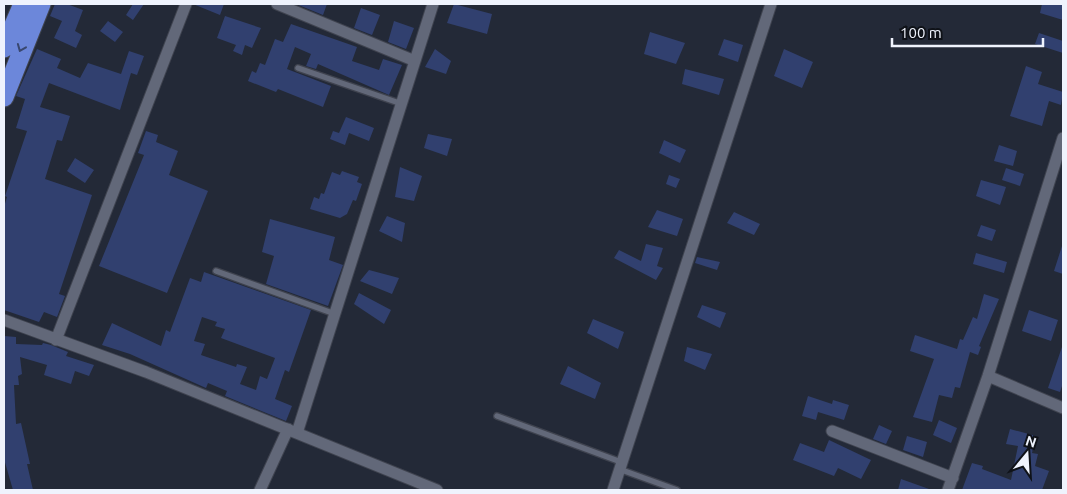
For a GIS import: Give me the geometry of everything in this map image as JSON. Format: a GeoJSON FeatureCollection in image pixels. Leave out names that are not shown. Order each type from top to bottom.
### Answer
{"type":"FeatureCollection","features":[{"type":"Feature","properties":{"kind":"highway"},"geometry":{"type":"LineString","coordinates":[[4,48],[23,4]]}},
{"type":"Feature","properties":{"kind":"highway"},"geometry":{"type":"LineString","coordinates":[[4,97],[41,4]]}},
{"type":"Feature","properties":{"kind":"street"},"geometry":{"type":"LineString","coordinates":[[56,340],[186,4]]}},
{"type":"Feature","properties":{"kind":"street"},"geometry":{"type":"LineString","coordinates":[[277,4],[415,61]]}},
{"type":"Feature","properties":{"kind":"street"},"geometry":{"type":"LineString","coordinates":[[260,490],[292,431],[335,314],[433,4]]}},
{"type":"Feature","properties":{"kind":"street"},"geometry":{"type":"LineString","coordinates":[[613,490],[771,4]]}},
{"type":"Feature","properties":{"kind":"street"},"geometry":{"type":"LineString","coordinates":[[948,490],[988,376],[1063,138]]}},
{"type":"Feature","properties":{"kind":"street"},"geometry":{"type":"LineString","coordinates":[[4,320],[146,372],[437,490]]}},
{"type":"Feature","properties":{"kind":"street"},"geometry":{"type":"LineString","coordinates":[[988,376],[1063,408]]}},
{"type":"Feature","properties":{"kind":"street"},"geometry":{"type":"LineString","coordinates":[[832,431],[953,478]]}},
{"type":"Feature","properties":{"kind":"lane"},"geometry":{"type":"LineString","coordinates":[[298,68],[402,104]]}},
{"type":"Feature","properties":{"kind":"lane"},"geometry":{"type":"LineString","coordinates":[[216,271],[335,314]]}},
{"type":"Feature","properties":{"kind":"lane"},"geometry":{"type":"LineString","coordinates":[[497,416],[677,490]]}},
{"type":"Feature","properties":{"kind":"building"},"geometry":{"type":"Polygon","coordinates":[[[55,4],[67,4],[83,10],[75,31],[82,35],[76,48],[54,38],[62,21],[50,16],[55,4]]]}},
{"type":"Feature","properties":{"kind":"building"},"geometry":{"type":"Polygon","coordinates":[[[133,4],[144,4],[133,20],[126,15],[133,4]]]}},
{"type":"Feature","properties":{"kind":"building"},"geometry":{"type":"Polygon","coordinates":[[[193,4],[224,4],[220,15],[193,4]]]}},
{"type":"Feature","properties":{"kind":"building"},"geometry":{"type":"Polygon","coordinates":[[[296,4],[327,4],[323,15],[296,4]]]}},
{"type":"Feature","properties":{"kind":"building"},"geometry":{"type":"Polygon","coordinates":[[[454,4],[492,14],[487,34],[447,23],[454,4]]]}},
{"type":"Feature","properties":{"kind":"building"},"geometry":{"type":"Polygon","coordinates":[[[1042,4],[1063,4],[1063,20],[1040,13],[1042,4]]]}},
{"type":"Feature","properties":{"kind":"building"},"geometry":{"type":"Polygon","coordinates":[[[361,8],[380,15],[372,35],[354,28],[361,8]]]}},
{"type":"Feature","properties":{"kind":"building"},"geometry":{"type":"Polygon","coordinates":[[[225,16],[261,28],[252,48],[245,45],[242,55],[233,51],[236,45],[217,38],[225,16]]]}},
{"type":"Feature","properties":{"kind":"building"},"geometry":{"type":"Polygon","coordinates":[[[108,21],[123,32],[115,42],[100,31],[108,21]]]}},
{"type":"Feature","properties":{"kind":"building"},"geometry":{"type":"Polygon","coordinates":[[[394,21],[414,28],[406,49],[388,42],[394,21]]]}},
{"type":"Feature","properties":{"kind":"building"},"geometry":{"type":"Polygon","coordinates":[[[291,24],[357,47],[352,61],[379,70],[383,59],[402,65],[389,95],[318,64],[316,69],[306,66],[311,54],[295,47],[287,69],[331,86],[323,107],[278,89],[276,92],[248,81],[252,71],[256,73],[260,63],[265,65],[275,39],[283,42],[291,24]]]}},
{"type":"Feature","properties":{"kind":"building"},"geometry":{"type":"Polygon","coordinates":[[[650,32],[685,43],[676,64],[644,54],[650,32]]]}},
{"type":"Feature","properties":{"kind":"building"},"geometry":{"type":"Polygon","coordinates":[[[1039,33],[1063,41],[1063,53],[1035,44],[1039,33]]]}},
{"type":"Feature","properties":{"kind":"building"},"geometry":{"type":"Polygon","coordinates":[[[724,39],[743,45],[738,62],[718,55],[724,39]]]}},
{"type":"Feature","properties":{"kind":"building"},"geometry":{"type":"Polygon","coordinates":[[[37,49],[61,59],[57,68],[80,78],[88,63],[121,74],[129,51],[144,56],[137,75],[131,73],[120,110],[49,83],[40,107],[70,116],[62,141],[57,140],[45,179],[92,195],[59,294],[65,296],[57,317],[44,312],[39,322],[4,310],[4,207],[7,197],[5,196],[27,131],[16,128],[25,99],[16,96],[37,49]]]}},
{"type":"Feature","properties":{"kind":"building"},"geometry":{"type":"Polygon","coordinates":[[[435,49],[451,61],[446,74],[425,67],[435,49]]]}},
{"type":"Feature","properties":{"kind":"building"},"geometry":{"type":"Polygon","coordinates":[[[784,49],[813,62],[802,88],[774,76],[784,49]]]}},
{"type":"Feature","properties":{"kind":"building"},"geometry":{"type":"Polygon","coordinates":[[[1026,66],[1042,72],[1038,84],[1063,92],[1061,105],[1049,101],[1042,126],[1010,116],[1026,66]]]}},
{"type":"Feature","properties":{"kind":"building"},"geometry":{"type":"Polygon","coordinates":[[[685,69],[724,79],[719,95],[682,84],[685,69]]]}},
{"type":"Feature","properties":{"kind":"building"},"geometry":{"type":"Polygon","coordinates":[[[346,117],[374,128],[369,141],[349,133],[345,145],[330,139],[333,131],[339,133],[346,117]]]}},
{"type":"Feature","properties":{"kind":"building"},"geometry":{"type":"Polygon","coordinates":[[[146,131],[158,135],[156,142],[178,151],[169,175],[208,191],[167,293],[99,266],[144,155],[138,153],[146,131]]]}},
{"type":"Feature","properties":{"kind":"building"},"geometry":{"type":"Polygon","coordinates":[[[428,134],[452,139],[447,156],[424,148],[428,134]]]}},
{"type":"Feature","properties":{"kind":"building"},"geometry":{"type":"Polygon","coordinates":[[[664,140],[686,150],[680,163],[659,153],[664,140]]]}},
{"type":"Feature","properties":{"kind":"building"},"geometry":{"type":"Polygon","coordinates":[[[999,145],[1017,151],[1013,166],[994,161],[999,145]]]}},
{"type":"Feature","properties":{"kind":"building"},"geometry":{"type":"Polygon","coordinates":[[[75,158],[94,170],[85,183],[67,171],[75,158]]]}},
{"type":"Feature","properties":{"kind":"building"},"geometry":{"type":"Polygon","coordinates":[[[400,167],[422,176],[414,201],[395,197],[400,167]]]}},
{"type":"Feature","properties":{"kind":"building"},"geometry":{"type":"Polygon","coordinates":[[[1006,168],[1024,174],[1020,186],[1002,180],[1006,168]]]}},
{"type":"Feature","properties":{"kind":"building"},"geometry":{"type":"Polygon","coordinates":[[[342,171],[359,177],[357,182],[362,184],[356,201],[353,200],[347,214],[340,218],[310,209],[314,197],[319,199],[321,193],[324,194],[332,172],[340,175],[342,171]]]}},
{"type":"Feature","properties":{"kind":"building"},"geometry":{"type":"Polygon","coordinates":[[[669,175],[680,179],[676,188],[666,184],[669,175]]]}},
{"type":"Feature","properties":{"kind":"building"},"geometry":{"type":"Polygon","coordinates":[[[981,180],[1006,187],[1000,205],[976,196],[981,180]]]}},
{"type":"Feature","properties":{"kind":"building"},"geometry":{"type":"Polygon","coordinates":[[[657,210],[683,219],[677,236],[648,227],[657,210]]]}},
{"type":"Feature","properties":{"kind":"building"},"geometry":{"type":"Polygon","coordinates":[[[734,212],[760,224],[754,235],[727,223],[734,212]]]}},
{"type":"Feature","properties":{"kind":"building"},"geometry":{"type":"Polygon","coordinates":[[[387,216],[405,223],[402,242],[379,231],[387,216]]]}},
{"type":"Feature","properties":{"kind":"building"},"geometry":{"type":"Polygon","coordinates":[[[270,219],[335,237],[329,260],[343,265],[328,306],[266,284],[274,256],[262,252],[270,219]]]}},
{"type":"Feature","properties":{"kind":"building"},"geometry":{"type":"Polygon","coordinates":[[[981,225],[996,230],[992,241],[977,236],[981,225]]]}},
{"type":"Feature","properties":{"kind":"building"},"geometry":{"type":"Polygon","coordinates":[[[646,244],[663,248],[657,266],[663,268],[656,280],[614,258],[619,250],[641,261],[646,244]]]}},
{"type":"Feature","properties":{"kind":"building"},"geometry":{"type":"Polygon","coordinates":[[[1063,246],[1063,274],[1054,271],[1063,246]]]}},
{"type":"Feature","properties":{"kind":"building"},"geometry":{"type":"Polygon","coordinates":[[[976,253],[1007,262],[1004,273],[973,264],[976,253]]]}},
{"type":"Feature","properties":{"kind":"building"},"geometry":{"type":"Polygon","coordinates":[[[697,257],[720,262],[717,270],[695,263],[697,257]]]}},
{"type":"Feature","properties":{"kind":"building"},"geometry":{"type":"Polygon","coordinates":[[[369,270],[399,278],[392,294],[360,281],[369,270]]]}},
{"type":"Feature","properties":{"kind":"building"},"geometry":{"type":"Polygon","coordinates":[[[204,272],[311,310],[289,372],[285,370],[275,399],[292,406],[286,421],[225,396],[227,391],[208,383],[206,388],[130,354],[102,345],[112,323],[161,346],[166,330],[170,332],[190,278],[201,282],[204,272]],[[202,317],[194,341],[205,344],[201,355],[236,367],[237,364],[247,367],[240,384],[256,390],[260,376],[267,379],[275,358],[221,338],[225,329],[215,326],[217,322],[202,317]]]}},
{"type":"Feature","properties":{"kind":"building"},"geometry":{"type":"Polygon","coordinates":[[[359,293],[391,310],[384,324],[354,304],[359,293]]]}},
{"type":"Feature","properties":{"kind":"building"},"geometry":{"type":"Polygon","coordinates":[[[984,294],[999,299],[979,346],[981,347],[978,355],[970,352],[960,388],[955,387],[952,398],[939,395],[932,422],[913,417],[934,359],[910,351],[915,335],[957,349],[960,339],[963,340],[973,317],[977,319],[984,294]]]}},
{"type":"Feature","properties":{"kind":"building"},"geometry":{"type":"Polygon","coordinates":[[[702,305],[726,313],[720,328],[697,317],[702,305]]]}},
{"type":"Feature","properties":{"kind":"building"},"geometry":{"type":"Polygon","coordinates":[[[1029,310],[1058,320],[1051,341],[1022,331],[1029,310]]]}},
{"type":"Feature","properties":{"kind":"building"},"geometry":{"type":"Polygon","coordinates":[[[593,319],[624,332],[618,349],[587,333],[593,319]]]}},
{"type":"Feature","properties":{"kind":"building"},"geometry":{"type":"Polygon","coordinates":[[[4,336],[16,337],[16,344],[42,345],[43,343],[51,345],[68,352],[66,356],[94,365],[89,376],[75,371],[71,384],[44,375],[47,365],[20,357],[22,374],[18,376],[19,385],[14,385],[16,424],[21,423],[30,464],[27,464],[33,490],[13,490],[4,459],[4,336]]]}},
{"type":"Feature","properties":{"kind":"building"},"geometry":{"type":"Polygon","coordinates":[[[687,347],[712,354],[705,370],[684,361],[687,347]]]}},
{"type":"Feature","properties":{"kind":"building"},"geometry":{"type":"Polygon","coordinates":[[[1062,347],[1063,383],[1060,392],[1048,388],[1062,347]]]}},
{"type":"Feature","properties":{"kind":"building"},"geometry":{"type":"Polygon","coordinates":[[[568,366],[601,383],[595,399],[560,384],[568,366]]]}},
{"type":"Feature","properties":{"kind":"building"},"geometry":{"type":"Polygon","coordinates":[[[808,396],[832,404],[833,400],[849,405],[844,420],[818,412],[816,420],[802,416],[808,396]]]}},
{"type":"Feature","properties":{"kind":"building"},"geometry":{"type":"Polygon","coordinates":[[[939,420],[957,428],[951,443],[933,435],[939,420]]]}},
{"type":"Feature","properties":{"kind":"building"},"geometry":{"type":"Polygon","coordinates":[[[879,425],[892,431],[886,444],[873,439],[879,425]]]}},
{"type":"Feature","properties":{"kind":"building"},"geometry":{"type":"Polygon","coordinates":[[[1010,429],[1036,436],[1032,453],[1038,454],[1035,466],[1049,471],[1042,490],[962,490],[972,463],[983,466],[982,469],[1011,480],[1018,446],[1006,444],[1010,429]]]}},
{"type":"Feature","properties":{"kind":"building"},"geometry":{"type":"Polygon","coordinates":[[[907,436],[927,442],[923,457],[903,450],[907,436]]]}},
{"type":"Feature","properties":{"kind":"building"},"geometry":{"type":"Polygon","coordinates":[[[829,440],[871,460],[861,479],[838,468],[834,476],[793,460],[800,443],[824,452],[829,440]]]}},
{"type":"Feature","properties":{"kind":"building"},"geometry":{"type":"Polygon","coordinates":[[[901,479],[929,489],[929,490],[898,490],[901,479]]]}}]}
